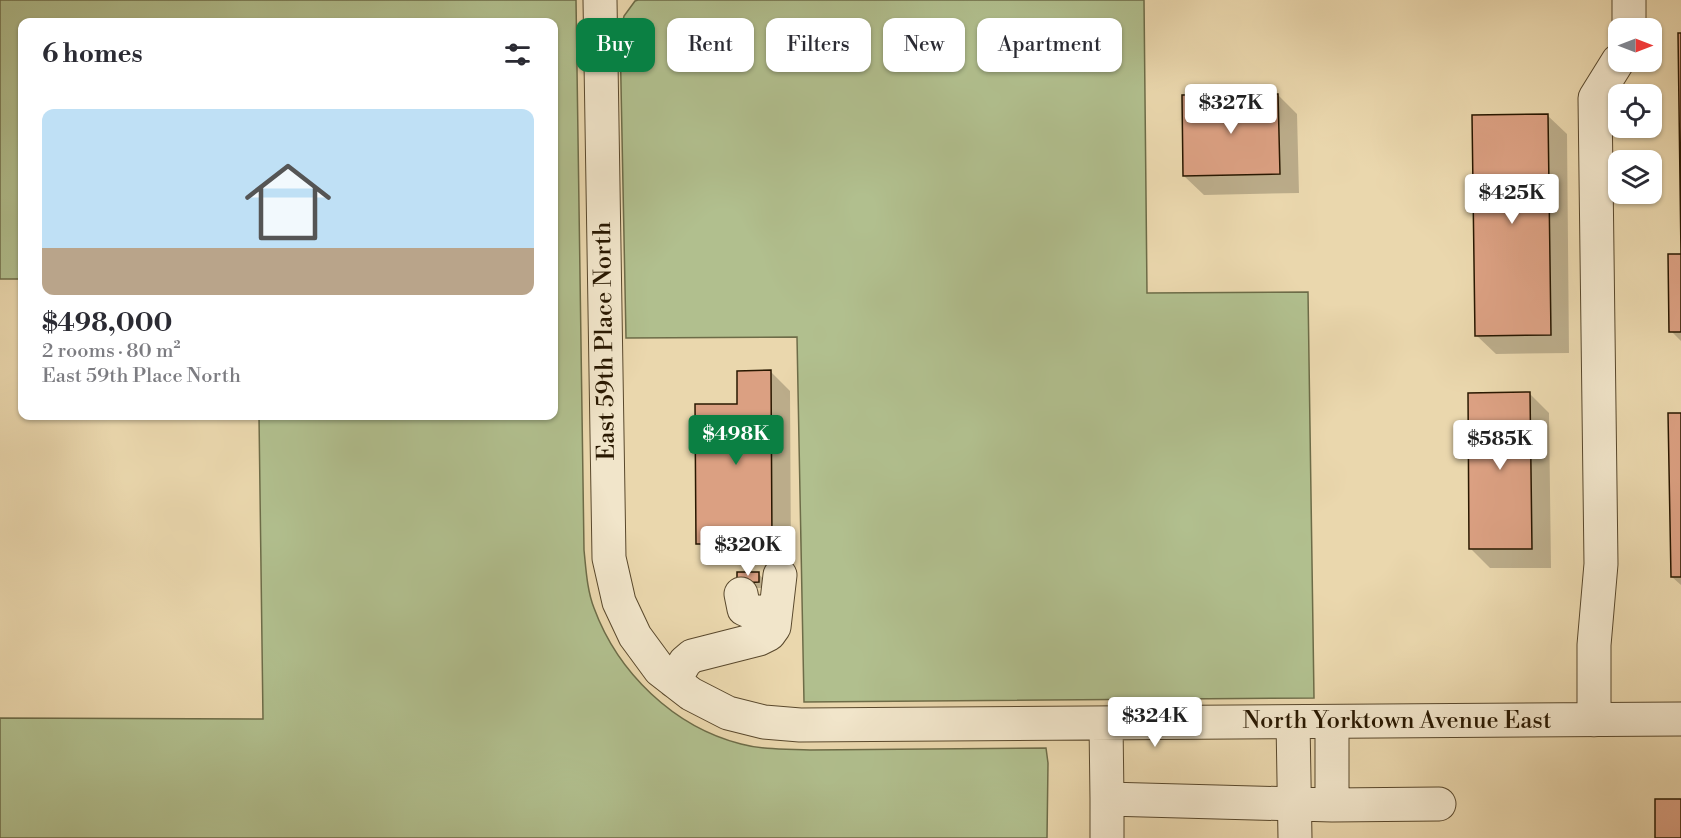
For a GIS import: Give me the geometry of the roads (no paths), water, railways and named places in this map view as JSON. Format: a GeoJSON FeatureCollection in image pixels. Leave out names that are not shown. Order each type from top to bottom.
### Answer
{"type":"FeatureCollection","features":[{"type":"Feature","properties":{"kind":"street","name":"East 59th Place North"},"geometry":{"type":"LineString","coordinates":[[600,0],[609,558],[619,602],[635,636],[667,675]]}},
{"type":"Feature","properties":{"kind":"street"},"geometry":{"type":"LineString","coordinates":[[1629,0],[1629,18]]}},
{"type":"Feature","properties":{"kind":"street"},"geometry":{"type":"LineString","coordinates":[[1594,720],[1593,645],[1601,564],[1595,98],[1612,72]]}},
{"type":"Feature","properties":{"kind":"street"},"geometry":{"type":"LineString","coordinates":[[667,675],[692,656],[759,639],[770,634],[774,627],[780,575]]}},
{"type":"Feature","properties":{"kind":"street"},"geometry":{"type":"LineString","coordinates":[[741,594],[744,609],[751,612],[775,612]]}},
{"type":"Feature","properties":{"kind":"street","name":"North Yorktown Avenue East"},"geometry":{"type":"LineString","coordinates":[[667,675],[691,694],[728,713],[764,722],[800,725],[1681,719]]}},
{"type":"Feature","properties":{"kind":"street"},"geometry":{"type":"LineString","coordinates":[[1293,722],[1295,838]]}},
{"type":"Feature","properties":{"kind":"street"},"geometry":{"type":"LineString","coordinates":[[1332,722],[1332,805]]}},
{"type":"Feature","properties":{"kind":"street"},"geometry":{"type":"LineString","coordinates":[[1106,723],[1107,838]]}},
{"type":"Feature","properties":{"kind":"street"},"geometry":{"type":"LineString","coordinates":[[1107,799],[1332,805],[1439,804]]}}]}
